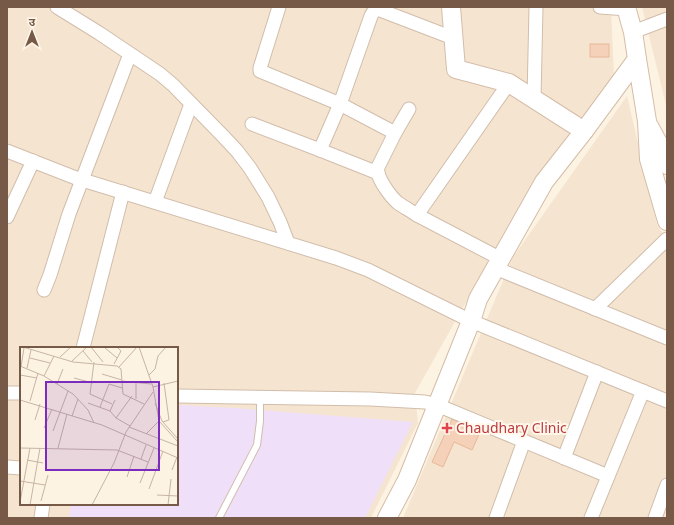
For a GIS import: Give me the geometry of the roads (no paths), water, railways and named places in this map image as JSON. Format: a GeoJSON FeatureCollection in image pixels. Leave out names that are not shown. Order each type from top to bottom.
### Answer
{"type":"FeatureCollection","features":[{"type":"Feature","properties":{"kind":"street"},"geometry":{"type":"LineString","coordinates":[[451,7],[456,69],[509,83],[584,132]]}},
{"type":"Feature","properties":{"kind":"street"},"geometry":{"type":"LineString","coordinates":[[534,98],[536,7]]}},
{"type":"Feature","properties":{"kind":"street"},"geometry":{"type":"LineString","coordinates":[[600,7],[627,8],[633,32],[647,122],[649,159],[667,221]]}},
{"type":"Feature","properties":{"kind":"street"},"geometry":{"type":"LineString","coordinates":[[62,8],[164,76],[222,135],[250,168],[268,197],[288,243]]}},
{"type":"Feature","properties":{"kind":"street"},"geometry":{"type":"LineString","coordinates":[[277,8],[260,71],[340,104],[395,133]]}},
{"type":"Feature","properties":{"kind":"street"},"geometry":{"type":"LineString","coordinates":[[320,150],[340,104],[370,16],[374,11],[380,10],[453,38]]}},
{"type":"Feature","properties":{"kind":"street"},"geometry":{"type":"LineString","coordinates":[[633,32],[667,19]]}},
{"type":"Feature","properties":{"kind":"street"},"geometry":{"type":"LineString","coordinates":[[44,290],[82,179],[130,54]]}},
{"type":"Feature","properties":{"kind":"street"},"geometry":{"type":"LineString","coordinates":[[387,518],[407,480],[471,321],[478,299],[544,182],[584,132],[637,59]]}},
{"type":"Feature","properties":{"kind":"street"},"geometry":{"type":"LineString","coordinates":[[417,215],[509,83]]}},
{"type":"Feature","properties":{"kind":"street"},"geometry":{"type":"LineString","coordinates":[[155,202],[191,104]]}},
{"type":"Feature","properties":{"kind":"street"},"geometry":{"type":"LineString","coordinates":[[409,109],[378,167],[378,173],[383,184],[399,204],[498,264],[595,309],[667,338]]}},
{"type":"Feature","properties":{"kind":"street"},"geometry":{"type":"LineString","coordinates":[[647,122],[662,150],[667,165]]}},
{"type":"Feature","properties":{"kind":"street"},"geometry":{"type":"LineString","coordinates":[[252,124],[378,173]]}},
{"type":"Feature","properties":{"kind":"street"},"geometry":{"type":"LineString","coordinates":[[7,151],[82,179],[336,258],[368,270],[471,321],[667,401]]}},
{"type":"Feature","properties":{"kind":"street"},"geometry":{"type":"LineString","coordinates":[[7,217],[32,161]]}},
{"type":"Feature","properties":{"kind":"street"},"geometry":{"type":"LineString","coordinates":[[83,347],[123,192]]}},
{"type":"Feature","properties":{"kind":"street"},"geometry":{"type":"LineString","coordinates":[[595,309],[667,239]]}},
{"type":"Feature","properties":{"kind":"street"},"geometry":{"type":"LineString","coordinates":[[564,458],[598,372]]}},
{"type":"Feature","properties":{"kind":"street"},"geometry":{"type":"LineString","coordinates":[[591,518],[643,391]]}},
{"type":"Feature","properties":{"kind":"street"},"geometry":{"type":"LineString","coordinates":[[7,393],[20,393]]}},
{"type":"Feature","properties":{"kind":"street"},"geometry":{"type":"LineString","coordinates":[[178,396],[404,400],[425,402],[437,405],[608,476]]}},
{"type":"Feature","properties":{"kind":"street"},"geometry":{"type":"LineString","coordinates":[[496,518],[524,441]]}},
{"type":"Feature","properties":{"kind":"street"},"geometry":{"type":"LineString","coordinates":[[7,466],[20,468]]}},
{"type":"Feature","properties":{"kind":"street"},"geometry":{"type":"LineString","coordinates":[[655,518],[667,485]]}},
{"type":"Feature","properties":{"kind":"street"},"geometry":{"type":"LineString","coordinates":[[41,518],[42,505]]}},
{"type":"Feature","properties":{"kind":"lane"},"geometry":{"type":"LineString","coordinates":[[219,518],[257,445],[260,421],[260,397]]}},
{"type":"Feature","properties":{"kind":"place","name":"Chaudhary Clinic"},"geometry":{"type":"Point","coordinates":[447,428]}}]}
